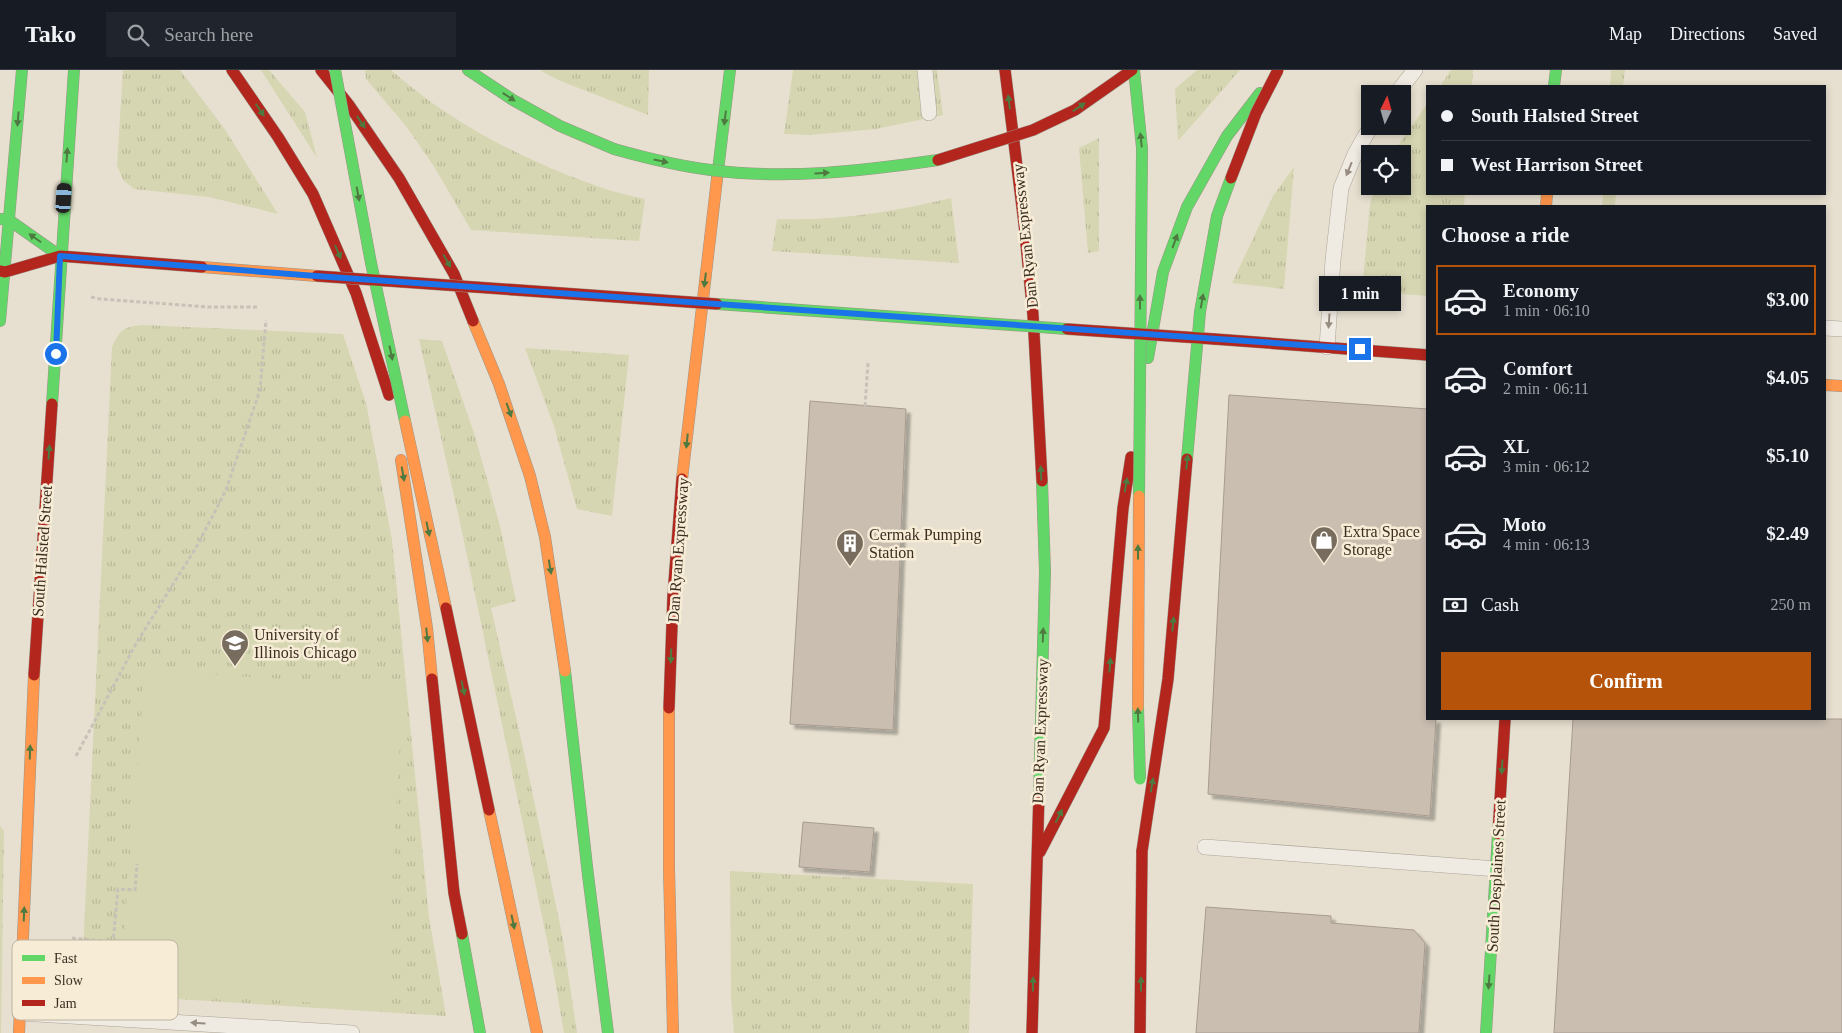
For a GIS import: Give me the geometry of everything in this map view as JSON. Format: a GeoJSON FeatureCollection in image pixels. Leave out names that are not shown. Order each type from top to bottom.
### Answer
{"type":"FeatureCollection","features":[{"type":"Feature","properties":{"kind":"main road"},"geometry":{"type":"LineString","coordinates":[[0,321],[5,219],[22,70]]}},
{"type":"Feature","properties":{"kind":"main road","name":"South Halsted Street"},"geometry":{"type":"LineString","coordinates":[[23,940],[34,658],[74,70]]}},
{"type":"Feature","properties":{"kind":"main road"},"geometry":{"type":"LineString","coordinates":[[232,70],[278,137],[313,194],[356,293],[390,399],[409,508],[426,628],[454,893],[480,1033]]}},
{"type":"Feature","properties":{"kind":"main road"},"geometry":{"type":"LineString","coordinates":[[322,70],[349,146]]}},
{"type":"Feature","properties":{"kind":"main road"},"geometry":{"type":"LineString","coordinates":[[322,70],[349,105],[399,178],[454,274],[499,384],[530,476],[545,537],[564,659],[608,1033]]}},
{"type":"Feature","properties":{"kind":"main road"},"geometry":{"type":"LineString","coordinates":[[335,70],[371,263],[537,1033]]}},
{"type":"Feature","properties":{"kind":"main road"},"geometry":{"type":"LineString","coordinates":[[468,70],[513,100],[560,126],[614,148],[659,161],[711,170],[762,174],[818,174],[870,170],[941,159],[1033,130],[1075,110],[1133,70],[1142,148],[1137,679],[1142,851],[1140,1033]]}},
{"type":"Feature","properties":{"kind":"main road","name":"Dan Ryan Expressway"},"geometry":{"type":"LineString","coordinates":[[1006,70],[1033,315],[1039,409],[1044,572],[1032,1033]]}},
{"type":"Feature","properties":{"kind":"main road"},"geometry":{"type":"LineString","coordinates":[[1036,859],[1104,728],[1123,508],[1163,272],[1187,207],[1227,136],[1278,70]]}},
{"type":"Feature","properties":{"kind":"main road"},"geometry":{"type":"LineString","coordinates":[[1142,851],[1168,679],[1200,312],[1217,216],[1256,113],[1278,70]]}},
{"type":"Feature","properties":{"kind":"main road"},"geometry":{"type":"LineString","coordinates":[[1554,85],[1556,70]]}},
{"type":"Feature","properties":{"kind":"main road","name":"Dan Ryan Expressway"},"geometry":{"type":"LineString","coordinates":[[673,1033],[668,892],[668,734],[673,596],[688,424],[727,74]]}},
{"type":"Feature","properties":{"kind":"main road"},"geometry":{"type":"LineString","coordinates":[[5,219],[60,256]]}},
{"type":"Feature","properties":{"kind":"main road"},"geometry":{"type":"LineString","coordinates":[[2,271],[60,256],[316,276],[1327,346],[1426,355]]}},
{"type":"Feature","properties":{"kind":"main road"},"geometry":{"type":"LineString","coordinates":[[1826,385],[1842,386]]}},
{"type":"Feature","properties":{"kind":"main road","name":"South Desplaines Street"},"geometry":{"type":"LineString","coordinates":[[1486,1033],[1505,720]]}},
{"type":"Feature","properties":{"kind":"main road","name":"South Halsted Street"},"geometry":{"type":"LineString","coordinates":[[19,1033],[20,1020]]}},
{"type":"Feature","properties":{"kind":"lane"},"geometry":{"type":"LineString","coordinates":[[925,70],[929,113]]}},
{"type":"Feature","properties":{"kind":"lane"},"geometry":{"type":"LineString","coordinates":[[1403,85],[1415,70]]}},
{"type":"Feature","properties":{"kind":"lane"},"geometry":{"type":"LineString","coordinates":[[1327,346],[1333,260],[1341,188],[1355,154],[1366,135]]}},
{"type":"Feature","properties":{"kind":"lane"},"geometry":{"type":"LineString","coordinates":[[1826,328],[1842,329]]}},
{"type":"Feature","properties":{"kind":"lane"},"geometry":{"type":"LineString","coordinates":[[1205,847],[1497,869]]}},
{"type":"Feature","properties":{"kind":"lane"},"geometry":{"type":"LineString","coordinates":[[136,1020],[352,1033]]}},
{"type":"Feature","properties":{"kind":"path"},"geometry":{"type":"LineString","coordinates":[[76,756],[137,642],[197,546],[226,490],[260,390],[266,320]]}},
{"type":"Feature","properties":{"kind":"path"},"geometry":{"type":"LineString","coordinates":[[865,406],[868,363]]}},
{"type":"Feature","properties":{"kind":"path"},"geometry":{"type":"LineString","coordinates":[[113,940],[118,889],[134,890],[137,864]]}},
{"type":"Feature","properties":{"kind":"path"},"geometry":{"type":"LineString","coordinates":[[72,938],[92,940]]}},
{"type":"Feature","properties":{"kind":"green space"},"geometry":{"type":"Polygon","coordinates":[[[123,70],[180,70],[224,128],[278,214],[209,197],[134,189],[123,180],[117,165],[123,70]]]}},
{"type":"Feature","properties":{"kind":"green space"},"geometry":{"type":"Polygon","coordinates":[[[261,70],[269,70],[305,112],[317,158],[261,70]]]}},
{"type":"Feature","properties":{"kind":"green space"},"geometry":{"type":"Polygon","coordinates":[[[365,70],[391,70],[413,89],[462,123],[515,152],[569,176],[615,192],[645,199],[639,241],[471,230],[435,168],[406,126],[366,79],[365,70]]]}},
{"type":"Feature","properties":{"kind":"green space"},"geometry":{"type":"Polygon","coordinates":[[[540,70],[649,70],[648,115],[558,80],[540,70]]]}},
{"type":"Feature","properties":{"kind":"green space"},"geometry":{"type":"Polygon","coordinates":[[[793,70],[937,70],[943,115],[876,129],[810,135],[784,134],[793,70]]]}},
{"type":"Feature","properties":{"kind":"green space"},"geometry":{"type":"Polygon","coordinates":[[[1197,70],[1240,70],[1178,141],[1175,89],[1197,70]]]}},
{"type":"Feature","properties":{"kind":"green space"},"geometry":{"type":"Polygon","coordinates":[[[1451,70],[1473,70],[1472,85],[1441,85],[1451,70]]]}},
{"type":"Feature","properties":{"kind":"green space"},"geometry":{"type":"Polygon","coordinates":[[[1611,70],[1625,70],[1623,85],[1610,85],[1611,70]]]}},
{"type":"Feature","properties":{"kind":"green space"},"geometry":{"type":"Polygon","coordinates":[[[1426,105],[1426,195],[1465,195],[1464,205],[1426,205],[1426,296],[1362,291],[1370,204],[1372,195],[1411,195],[1411,145],[1398,145],[1405,135],[1411,135],[1411,127],[1426,105]]]}},
{"type":"Feature","properties":{"kind":"green space"},"geometry":{"type":"Polygon","coordinates":[[[1099,138],[1099,251],[1088,253],[1079,148],[1099,138]]]}},
{"type":"Feature","properties":{"kind":"green space"},"geometry":{"type":"Polygon","coordinates":[[[1294,167],[1284,289],[1232,283],[1273,196],[1294,167]]]}},
{"type":"Feature","properties":{"kind":"green space"},"geometry":{"type":"Polygon","coordinates":[[[1603,195],[1616,195],[1615,205],[1602,205],[1603,195]]]}},
{"type":"Feature","properties":{"kind":"green space"},"geometry":{"type":"Polygon","coordinates":[[[951,198],[959,263],[772,251],[777,219],[843,217],[951,198]]]}},
{"type":"Feature","properties":{"kind":"green space","name":"University of Illinois Chicago"},"geometry":{"type":"Polygon","coordinates":[[[142,325],[343,334],[366,403],[392,540],[429,917],[446,1016],[178,999],[178,940],[84,940],[112,347],[120,333],[130,327],[142,325]]]}},
{"type":"Feature","properties":{"kind":"green space"},"geometry":{"type":"Polygon","coordinates":[[[419,339],[442,341],[475,436],[500,526],[516,601],[491,608],[523,748],[563,939],[577,1033],[564,1033],[553,969],[461,527],[419,339]]]}},
{"type":"Feature","properties":{"kind":"green space"},"geometry":{"type":"Polygon","coordinates":[[[525,348],[629,355],[612,516],[577,509],[554,426],[525,348]]]}},
{"type":"Feature","properties":{"kind":"green space"},"geometry":{"type":"Polygon","coordinates":[[[145,670],[403,687],[385,1007],[178,995],[178,940],[123,940],[145,670]]]}},
{"type":"Feature","properties":{"kind":"green space"},"geometry":{"type":"Polygon","coordinates":[[[0,826],[4,831],[1,1033],[0,1033],[0,826]]]}},
{"type":"Feature","properties":{"kind":"green space"},"geometry":{"type":"Polygon","coordinates":[[[730,871],[973,884],[969,1033],[734,1033],[731,997],[730,871]]]}},
{"type":"Feature","properties":{"kind":"building","name":"Extra Space Storage"},"geometry":{"type":"Polygon","coordinates":[[[1229,395],[1426,409],[1426,720],[1436,720],[1430,816],[1208,794],[1229,395]]]}},
{"type":"Feature","properties":{"kind":"building","name":"Cermak Pumping Station"},"geometry":{"type":"Polygon","coordinates":[[[810,401],[906,409],[893,730],[790,724],[810,401]]]}},
{"type":"Feature","properties":{"kind":"building"},"geometry":{"type":"Polygon","coordinates":[[[1842,719],[1842,1033],[1554,1033],[1573,720],[1842,719]]]}},
{"type":"Feature","properties":{"kind":"building"},"geometry":{"type":"Polygon","coordinates":[[[803,822],[874,828],[870,872],[799,867],[803,822]]]}},
{"type":"Feature","properties":{"kind":"building"},"geometry":{"type":"Polygon","coordinates":[[[1206,907],[1331,916],[1331,923],[1414,930],[1425,943],[1419,1033],[1196,1033],[1206,907]]]}},
{"type":"Feature","properties":{"kind":"traffic: fast"},"geometry":{"type":"LineString","coordinates":[[0,321],[22,70]]}},
{"type":"Feature","properties":{"kind":"traffic: fast"},"geometry":{"type":"LineString","coordinates":[[52,404],[74,70]]}},
{"type":"Feature","properties":{"kind":"traffic: fast"},"geometry":{"type":"LineString","coordinates":[[335,70],[371,263],[405,421]]}},
{"type":"Feature","properties":{"kind":"traffic: fast"},"geometry":{"type":"LineString","coordinates":[[468,70],[513,100],[560,126],[614,149]]}},
{"type":"Feature","properties":{"kind":"traffic: fast"},"geometry":{"type":"LineString","coordinates":[[717,179],[730,70]]}},
{"type":"Feature","properties":{"kind":"traffic: fast"},"geometry":{"type":"LineString","coordinates":[[1134,70],[1142,148],[1139,496]]}},
{"type":"Feature","properties":{"kind":"traffic: fast"},"geometry":{"type":"LineString","coordinates":[[1554,85],[1556,70]]}},
{"type":"Feature","properties":{"kind":"traffic: fast"},"geometry":{"type":"LineString","coordinates":[[1148,358],[1163,272],[1187,207],[1227,136],[1260,93]]}},
{"type":"Feature","properties":{"kind":"traffic: fast"},"geometry":{"type":"LineString","coordinates":[[614,149],[699,168],[739,173],[768,174],[853,171],[938,160]]}},
{"type":"Feature","properties":{"kind":"traffic: fast"},"geometry":{"type":"LineString","coordinates":[[1187,459],[1200,312],[1217,216],[1231,178]]}},
{"type":"Feature","properties":{"kind":"traffic: fast"},"geometry":{"type":"LineString","coordinates":[[0,219],[9,220],[60,256]]}},
{"type":"Feature","properties":{"kind":"traffic: fast"},"geometry":{"type":"LineString","coordinates":[[717,304],[1067,329]]}},
{"type":"Feature","properties":{"kind":"traffic: fast"},"geometry":{"type":"LineString","coordinates":[[1039,794],[1045,572],[1042,481]]}},
{"type":"Feature","properties":{"kind":"traffic: fast"},"geometry":{"type":"LineString","coordinates":[[565,671],[608,1033]]}},
{"type":"Feature","properties":{"kind":"traffic: fast"},"geometry":{"type":"LineString","coordinates":[[1138,707],[1140,779]]}},
{"type":"Feature","properties":{"kind":"traffic: fast"},"geometry":{"type":"LineString","coordinates":[[1486,1033],[1498,834]]}},
{"type":"Feature","properties":{"kind":"traffic: fast"},"geometry":{"type":"LineString","coordinates":[[462,934],[480,1033]]}},
{"type":"Feature","properties":{"kind":"traffic: slow"},"geometry":{"type":"LineString","coordinates":[[682,479],[717,179]]}},
{"type":"Feature","properties":{"kind":"traffic: slow"},"geometry":{"type":"LineString","coordinates":[[1546,205],[1547,195]]}},
{"type":"Feature","properties":{"kind":"traffic: slow"},"geometry":{"type":"LineString","coordinates":[[202,267],[317,276]]}},
{"type":"Feature","properties":{"kind":"traffic: slow"},"geometry":{"type":"LineString","coordinates":[[473,321],[499,384],[530,476],[545,537],[565,671]]}},
{"type":"Feature","properties":{"kind":"traffic: slow"},"geometry":{"type":"LineString","coordinates":[[1826,385],[1842,386]]}},
{"type":"Feature","properties":{"kind":"traffic: slow"},"geometry":{"type":"LineString","coordinates":[[405,421],[446,608]]}},
{"type":"Feature","properties":{"kind":"traffic: slow"},"geometry":{"type":"LineString","coordinates":[[401,460],[427,628],[432,679]]}},
{"type":"Feature","properties":{"kind":"traffic: slow"},"geometry":{"type":"LineString","coordinates":[[1138,707],[1139,496]]}},
{"type":"Feature","properties":{"kind":"traffic: slow"},"geometry":{"type":"LineString","coordinates":[[23,940],[34,675]]}},
{"type":"Feature","properties":{"kind":"traffic: slow"},"geometry":{"type":"LineString","coordinates":[[669,708],[669,869],[673,1033]]}},
{"type":"Feature","properties":{"kind":"traffic: slow"},"geometry":{"type":"LineString","coordinates":[[489,810],[503,874]]}},
{"type":"Feature","properties":{"kind":"traffic: slow"},"geometry":{"type":"LineString","coordinates":[[503,874],[537,1033]]}},
{"type":"Feature","properties":{"kind":"traffic: slow"},"geometry":{"type":"LineString","coordinates":[[19,1033],[20,1020]]}},
{"type":"Feature","properties":{"kind":"traffic: jam"},"geometry":{"type":"LineString","coordinates":[[232,70],[278,137],[313,194],[356,293],[389,395]]}},
{"type":"Feature","properties":{"kind":"traffic: jam"},"geometry":{"type":"LineString","coordinates":[[321,70],[349,105],[399,178],[454,274],[473,321]]}},
{"type":"Feature","properties":{"kind":"traffic: jam"},"geometry":{"type":"LineString","coordinates":[[1005,70],[1024,223],[1033,315],[1042,481]]}},
{"type":"Feature","properties":{"kind":"traffic: jam"},"geometry":{"type":"LineString","coordinates":[[938,160],[1033,130],[1075,110],[1132,70]]}},
{"type":"Feature","properties":{"kind":"traffic: jam"},"geometry":{"type":"LineString","coordinates":[[1231,178],[1256,113],[1278,70]]}},
{"type":"Feature","properties":{"kind":"traffic: jam"},"geometry":{"type":"LineString","coordinates":[[0,271],[5,272],[60,256],[202,267]]}},
{"type":"Feature","properties":{"kind":"traffic: jam"},"geometry":{"type":"LineString","coordinates":[[317,276],[717,304]]}},
{"type":"Feature","properties":{"kind":"traffic: jam"},"geometry":{"type":"LineString","coordinates":[[1067,329],[1214,339]]}},
{"type":"Feature","properties":{"kind":"traffic: jam"},"geometry":{"type":"LineString","coordinates":[[1214,339],[1426,355]]}},
{"type":"Feature","properties":{"kind":"traffic: jam"},"geometry":{"type":"LineString","coordinates":[[34,675],[52,404]]}},
{"type":"Feature","properties":{"kind":"traffic: jam"},"geometry":{"type":"LineString","coordinates":[[1040,852],[1104,728],[1123,508],[1131,457]]}},
{"type":"Feature","properties":{"kind":"traffic: jam"},"geometry":{"type":"LineString","coordinates":[[1142,851],[1168,679],[1187,459]]}},
{"type":"Feature","properties":{"kind":"traffic: jam"},"geometry":{"type":"LineString","coordinates":[[669,708],[673,596],[682,479]]}},
{"type":"Feature","properties":{"kind":"traffic: jam"},"geometry":{"type":"LineString","coordinates":[[446,608],[489,810]]}},
{"type":"Feature","properties":{"kind":"traffic: jam"},"geometry":{"type":"LineString","coordinates":[[432,679],[454,893],[462,934]]}},
{"type":"Feature","properties":{"kind":"traffic: jam"},"geometry":{"type":"LineString","coordinates":[[1498,834],[1505,720]]}},
{"type":"Feature","properties":{"kind":"traffic: jam"},"geometry":{"type":"LineString","coordinates":[[1032,1033],[1039,794]]}},
{"type":"Feature","properties":{"kind":"traffic: jam"},"geometry":{"type":"LineString","coordinates":[[1140,1033],[1142,851]]}},
{"type":"Feature","properties":{"kind":"place","name":"Extra Space Storage"},"geometry":{"type":"Point","coordinates":[1324,564]}},
{"type":"Feature","properties":{"kind":"place","name":"Cermak Pumping Station"},"geometry":{"type":"Point","coordinates":[850,567]}},
{"type":"Feature","properties":{"kind":"place","name":"University of Illinois Chicago"},"geometry":{"type":"Point","coordinates":[235,667]}},
{"type":"Feature","properties":{"kind":"route"},"geometry":{"type":"LineString","coordinates":[[56,354],[60,256],[316,276],[1360,349]]}}]}
